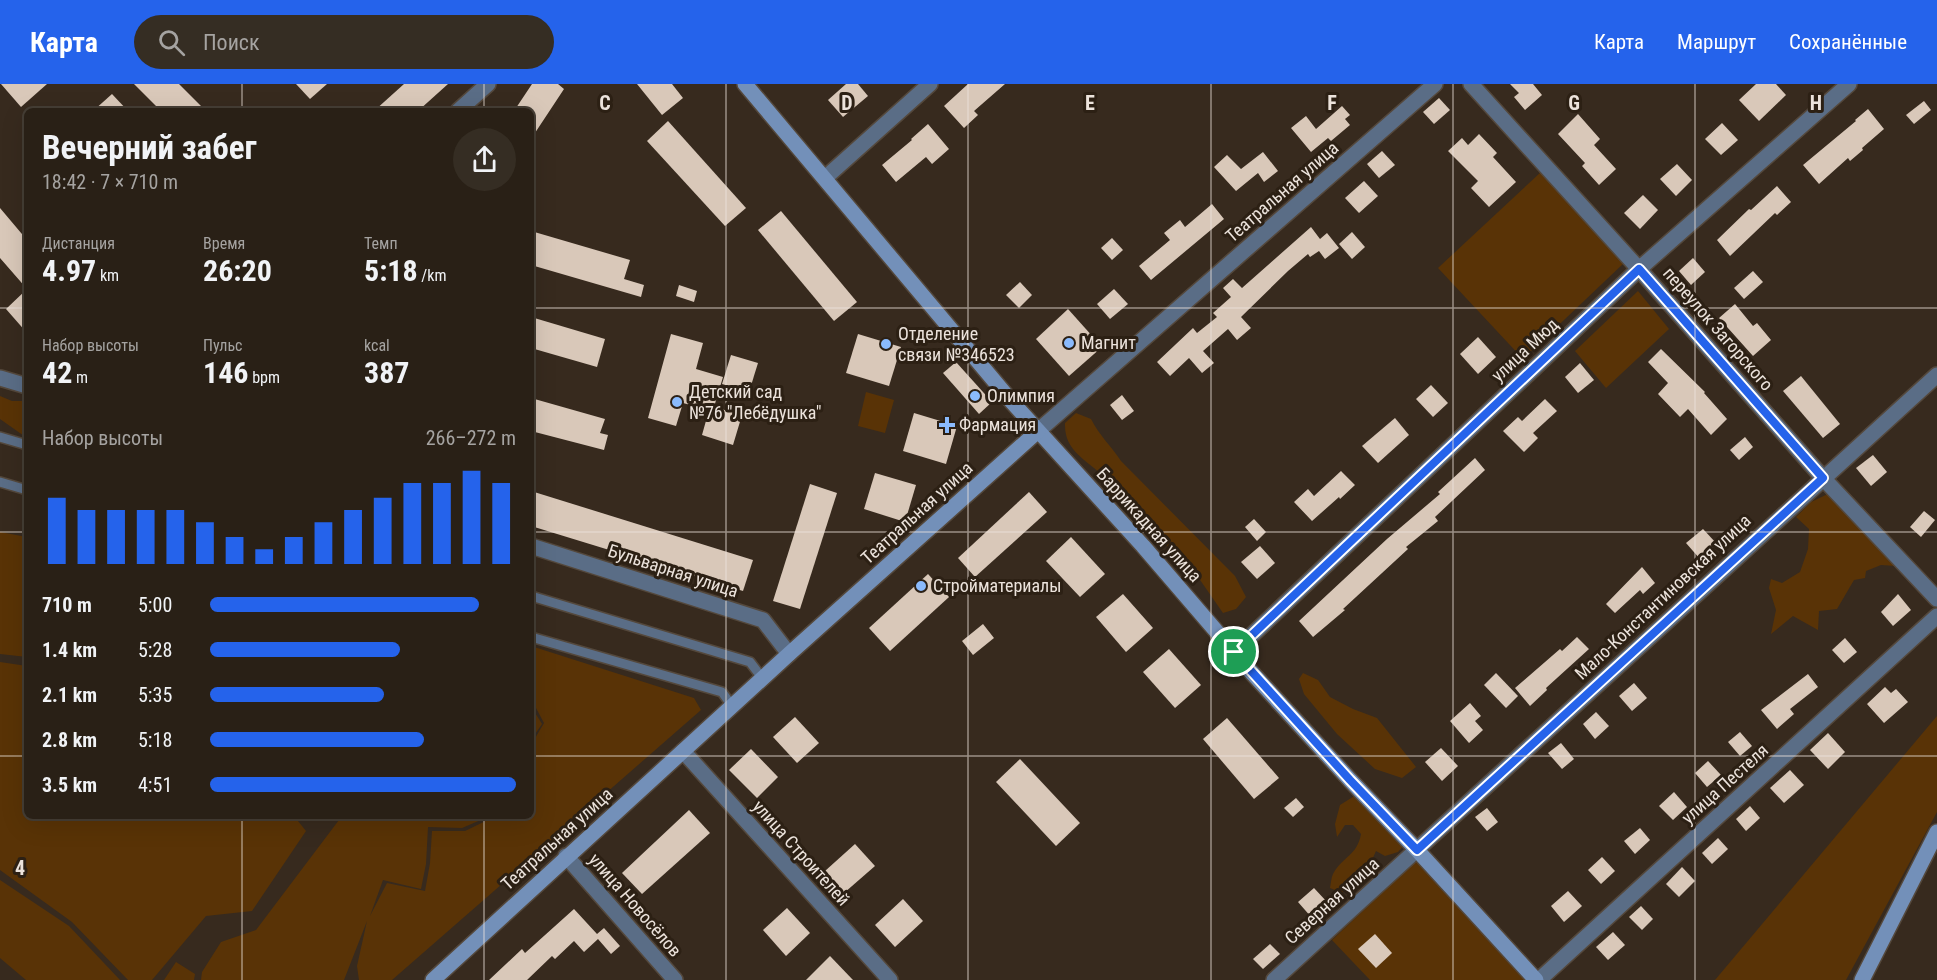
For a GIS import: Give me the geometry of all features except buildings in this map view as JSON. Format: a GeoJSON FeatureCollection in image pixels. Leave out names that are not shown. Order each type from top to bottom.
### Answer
{"type":"FeatureCollection","features":[{"type":"Feature","properties":{"kind":"main road","name":"Баррикадная улица"},"geometry":{"type":"LineString","coordinates":[[745,84],[1038,431],[1350,780],[1537,980]]}},
{"type":"Feature","properties":{"kind":"main road","name":"Театральная улица"},"geometry":{"type":"LineString","coordinates":[[433,980],[789,654],[1038,431]]}},
{"type":"Feature","properties":{"kind":"main road"},"geometry":{"type":"LineString","coordinates":[[1862,980],[1937,832]]}},
{"type":"Feature","properties":{"kind":"street"},"geometry":{"type":"LineString","coordinates":[[461,108],[488,84]]}},
{"type":"Feature","properties":{"kind":"street"},"geometry":{"type":"LineString","coordinates":[[825,178],[930,84]]}},
{"type":"Feature","properties":{"kind":"street","name":"Театральная улица"},"geometry":{"type":"LineString","coordinates":[[1038,431],[1435,84]]}},
{"type":"Feature","properties":{"kind":"street","name":"переулок Загорского"},"geometry":{"type":"LineString","coordinates":[[1471,84],[1639,269],[1823,478],[1937,599]]}},
{"type":"Feature","properties":{"kind":"street","name":"улица Мюд"},"geometry":{"type":"LineString","coordinates":[[1234,652],[1639,269],[1849,84]]}},
{"type":"Feature","properties":{"kind":"street","name":"Мало-Константиновская улица"},"geometry":{"type":"LineString","coordinates":[[1417,850],[1937,375]]}},
{"type":"Feature","properties":{"kind":"street"},"geometry":{"type":"LineString","coordinates":[[0,378],[24,385]]}},
{"type":"Feature","properties":{"kind":"street","name":"Бульварная улица"},"geometry":{"type":"LineString","coordinates":[[534,547],[763,620],[789,654]]}},
{"type":"Feature","properties":{"kind":"street","name":"улица Пестеля"},"geometry":{"type":"LineString","coordinates":[[1537,980],[1937,616]]}},
{"type":"Feature","properties":{"kind":"street","name":"улица Строителей"},"geometry":{"type":"LineString","coordinates":[[683,751],[890,980]]}},
{"type":"Feature","properties":{"kind":"street","name":"Северная улица"},"geometry":{"type":"LineString","coordinates":[[1274,980],[1417,850]]}},
{"type":"Feature","properties":{"kind":"street","name":"улица Новосёлов"},"geometry":{"type":"LineString","coordinates":[[567,856],[675,980]]}},
{"type":"Feature","properties":{"kind":"lane"},"geometry":{"type":"LineString","coordinates":[[0,437],[24,444]]}},
{"type":"Feature","properties":{"kind":"lane"},"geometry":{"type":"LineString","coordinates":[[0,482],[24,489]]}},
{"type":"Feature","properties":{"kind":"lane"},"geometry":{"type":"LineString","coordinates":[[534,597],[750,662],[763,679]]}},
{"type":"Feature","properties":{"kind":"lane"},"geometry":{"type":"LineString","coordinates":[[534,638],[722,692],[732,706]]}},
{"type":"Feature","properties":{"kind":"shaded area"},"geometry":{"type":"Polygon","coordinates":[[[1541,172],[1625,262],[1523,359],[1438,268],[1541,172]]]}},
{"type":"Feature","properties":{"kind":"shaded area"},"geometry":{"type":"Polygon","coordinates":[[[1638,291],[1669,329],[1606,388],[1575,351],[1638,291]]]}},
{"type":"Feature","properties":{"kind":"shaded area"},"geometry":{"type":"Polygon","coordinates":[[[866,392],[894,400],[885,433],[858,426],[866,392]]]}},
{"type":"Feature","properties":{"kind":"shaded area"},"geometry":{"type":"Polygon","coordinates":[[[0,396],[12,401],[24,401],[24,436],[0,419],[0,396]]]}},
{"type":"Feature","properties":{"kind":"shaded area"},"geometry":{"type":"Polygon","coordinates":[[[1076,413],[1091,419],[1121,461],[1235,576],[1246,597],[1236,609],[1223,613],[1198,577],[1160,539],[1147,518],[1132,516],[1101,474],[1071,447],[1065,423],[1076,413]]]}},
{"type":"Feature","properties":{"kind":"shaded area"},"geometry":{"type":"Polygon","coordinates":[[[1830,493],[1896,566],[1881,565],[1866,571],[1865,578],[1854,580],[1837,609],[1819,611],[1818,630],[1793,616],[1771,634],[1776,610],[1769,588],[1771,579],[1782,583],[1800,572],[1808,549],[1809,529],[1796,517],[1811,502],[1830,493]]]}},
{"type":"Feature","properties":{"kind":"shaded area"},"geometry":{"type":"Polygon","coordinates":[[[0,532],[24,536],[24,657],[0,654],[0,532]]]}},
{"type":"Feature","properties":{"kind":"shaded area"},"geometry":{"type":"Polygon","coordinates":[[[534,647],[694,698],[701,710],[392,980],[359,980],[357,966],[367,921],[344,980],[201,980],[202,972],[221,942],[256,930],[340,819],[483,819],[462,828],[428,827],[426,864],[421,889],[383,880],[370,916],[387,883],[425,891],[432,831],[465,831],[490,819],[534,819],[534,740],[544,723],[534,708],[534,647]]]}},
{"type":"Feature","properties":{"kind":"shaded area"},"geometry":{"type":"Polygon","coordinates":[[[0,662],[24,666],[24,819],[296,819],[306,831],[252,911],[206,916],[152,980],[128,980],[72,922],[0,870],[0,662]]]}},
{"type":"Feature","properties":{"kind":"shaded area"},"geometry":{"type":"Polygon","coordinates":[[[1303,673],[1318,680],[1330,697],[1377,718],[1416,767],[1402,778],[1375,769],[1337,734],[1304,694],[1299,679],[1303,673]]]}},
{"type":"Feature","properties":{"kind":"shaded area"},"geometry":{"type":"Polygon","coordinates":[[[534,711],[542,724],[534,736],[534,711]]]}},
{"type":"Feature","properties":{"kind":"shaded area"},"geometry":{"type":"Polygon","coordinates":[[[1937,716],[1937,812],[1846,980],[1715,980],[1937,716]]]}},
{"type":"Feature","properties":{"kind":"shaded area"},"geometry":{"type":"Polygon","coordinates":[[[1356,795],[1405,844],[1398,852],[1385,856],[1376,851],[1371,869],[1349,881],[1342,893],[1330,888],[1332,876],[1353,852],[1361,834],[1353,825],[1345,825],[1337,837],[1335,824],[1340,805],[1356,795]]]}},
{"type":"Feature","properties":{"kind":"shaded area"},"geometry":{"type":"Polygon","coordinates":[[[1417,860],[1526,980],[1370,980],[1332,940],[1417,860]]]}},
{"type":"Feature","properties":{"kind":"shaded area"},"geometry":{"type":"Polygon","coordinates":[[[0,880],[69,926],[120,980],[26,980],[0,958],[0,880]]]}},
{"type":"Feature","properties":{"kind":"shaded area"},"geometry":{"type":"Polygon","coordinates":[[[176,962],[195,974],[194,980],[164,980],[176,962]]]}},
{"type":"Feature","properties":{"kind":"place","name":"Магнит"},"geometry":{"type":"Point","coordinates":[1069,343]}},
{"type":"Feature","properties":{"kind":"place","name":"Отделение связи №346523"},"geometry":{"type":"Point","coordinates":[886,344]}},
{"type":"Feature","properties":{"kind":"place","name":"Олимпия"},"geometry":{"type":"Point","coordinates":[975,396]}},
{"type":"Feature","properties":{"kind":"place","name":"Детский сад №76 \"Лебёдушка\""},"geometry":{"type":"Point","coordinates":[677,402]}},
{"type":"Feature","properties":{"kind":"place","name":"Фармация"},"geometry":{"type":"Point","coordinates":[947,425]}},
{"type":"Feature","properties":{"kind":"place","name":"Стройматериалы"},"geometry":{"type":"Point","coordinates":[921,586]}},
{"type":"Feature","properties":{"kind":"route"},"geometry":{"type":"LineString","coordinates":[[1639,269],[1823,478],[1417,850],[1234,652],[1639,269]]}}]}
